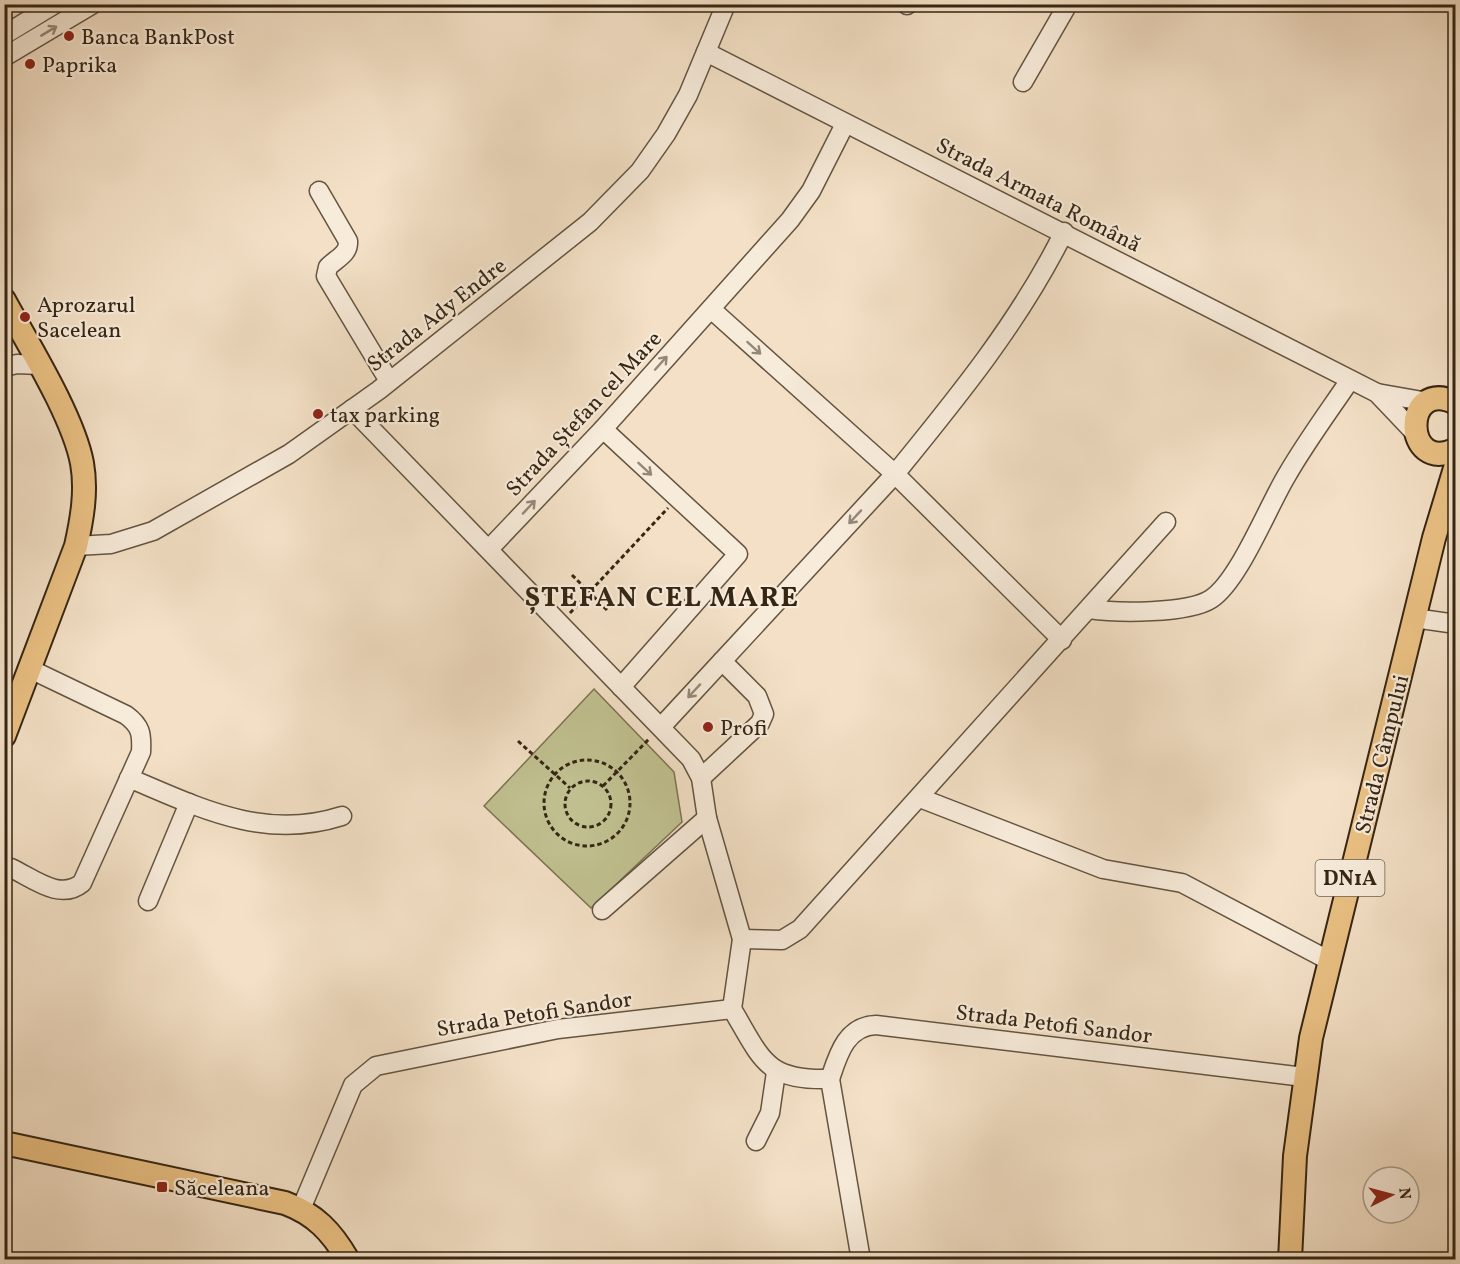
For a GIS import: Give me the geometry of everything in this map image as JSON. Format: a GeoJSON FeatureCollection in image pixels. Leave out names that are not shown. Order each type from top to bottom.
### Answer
{"type":"FeatureCollection","features":[{"type":"Feature","properties":{"kind":"main road"},"geometry":{"type":"LineString","coordinates":[[4,300],[68,423],[82,463],[84,500],[76,546],[4,736]]}},
{"type":"Feature","properties":{"kind":"main road"},"geometry":{"type":"LineString","coordinates":[[1443,501],[1437,472],[1419,440],[1416,415],[1445,399]]}},
{"type":"Feature","properties":{"kind":"main road"},"geometry":{"type":"LineString","coordinates":[[1419,440],[1441,453],[1455,449]]}},
{"type":"Feature","properties":{"kind":"main road","name":"Strada Câmpului"},"geometry":{"type":"LineString","coordinates":[[1290,1260],[1295,1156],[1304,1077],[1414,618],[1443,501],[1455,465]]}},
{"type":"Feature","properties":{"kind":"main road"},"geometry":{"type":"LineString","coordinates":[[4,1143],[249,1194],[301,1209],[327,1228],[348,1260]]}},
{"type":"Feature","properties":{"kind":"street"},"geometry":{"type":"LineString","coordinates":[[4,35],[55,4]]}},
{"type":"Feature","properties":{"kind":"street"},"geometry":{"type":"LineString","coordinates":[[4,57],[93,4]]}},
{"type":"Feature","properties":{"kind":"street","name":"Strada Ady Endre"},"geometry":{"type":"LineString","coordinates":[[76,546],[111,544],[153,531],[289,454],[322,420],[352,409],[590,222],[640,171],[666,134],[688,94],[726,4]]}},
{"type":"Feature","properties":{"kind":"street"},"geometry":{"type":"LineString","coordinates":[[1023,82],[1068,4]]}},
{"type":"Feature","properties":{"kind":"street","name":"Strada Armata Română"},"geometry":{"type":"LineString","coordinates":[[706,52],[1377,393],[1419,440]]}},
{"type":"Feature","properties":{"kind":"street","name":"Strada Ștefan cel Mare"},"geometry":{"type":"LineString","coordinates":[[489,549],[603,429],[790,220],[811,190],[845,124]]}},
{"type":"Feature","properties":{"kind":"street"},"geometry":{"type":"LineString","coordinates":[[319,191],[348,241],[349,247],[328,267],[326,276],[389,381]]}},
{"type":"Feature","properties":{"kind":"street"},"geometry":{"type":"LineString","coordinates":[[661,727],[895,474],[1011,322],[1047,266],[1064,232]]}},
{"type":"Feature","properties":{"kind":"street"},"geometry":{"type":"LineString","coordinates":[[711,309],[895,474],[1062,640]]}},
{"type":"Feature","properties":{"kind":"street"},"geometry":{"type":"LineString","coordinates":[[4,367],[17,364],[39,364]]}},
{"type":"Feature","properties":{"kind":"street"},"geometry":{"type":"LineString","coordinates":[[1089,609],[1131,612],[1184,608],[1212,598],[1228,582],[1287,474],[1350,380]]}},
{"type":"Feature","properties":{"kind":"street"},"geometry":{"type":"LineString","coordinates":[[1377,393],[1445,399]]}},
{"type":"Feature","properties":{"kind":"street"},"geometry":{"type":"LineString","coordinates":[[352,409],[692,759],[701,778],[707,818],[742,939],[732,1009],[762,1058],[776,1072],[791,1078],[830,1079],[861,1260]]}},
{"type":"Feature","properties":{"kind":"street"},"geometry":{"type":"LineString","coordinates":[[603,429],[738,554],[621,687]]}},
{"type":"Feature","properties":{"kind":"street"},"geometry":{"type":"LineString","coordinates":[[742,939],[782,940],[800,929],[1166,522]]}},
{"type":"Feature","properties":{"kind":"street"},"geometry":{"type":"LineString","coordinates":[[1414,618],[1455,624]]}},
{"type":"Feature","properties":{"kind":"street"},"geometry":{"type":"LineString","coordinates":[[701,778],[752,731],[764,714],[758,696],[722,661]]}},
{"type":"Feature","properties":{"kind":"street"},"geometry":{"type":"LineString","coordinates":[[12,868],[58,891],[72,891],[82,883],[141,752],[142,735],[137,724],[126,716],[30,669]]}},
{"type":"Feature","properties":{"kind":"street"},"geometry":{"type":"LineString","coordinates":[[129,778],[189,803],[253,823],[315,825],[342,816]]}},
{"type":"Feature","properties":{"kind":"street"},"geometry":{"type":"LineString","coordinates":[[920,798],[1103,869],[1182,883],[1330,961]]}},
{"type":"Feature","properties":{"kind":"street"},"geometry":{"type":"LineString","coordinates":[[148,901],[189,803]]}},
{"type":"Feature","properties":{"kind":"street"},"geometry":{"type":"LineString","coordinates":[[602,910],[707,818]]}},
{"type":"Feature","properties":{"kind":"street","name":"Strada Petofi Sandor"},"geometry":{"type":"LineString","coordinates":[[301,1209],[353,1085],[376,1066],[558,1029],[732,1009]]}},
{"type":"Feature","properties":{"kind":"street","name":"Strada Petofi Sandor"},"geometry":{"type":"LineString","coordinates":[[830,1079],[838,1056],[848,1038],[856,1029],[876,1025],[1304,1077]]}},
{"type":"Feature","properties":{"kind":"street"},"geometry":{"type":"LineString","coordinates":[[756,1141],[770,1113],[776,1072]]}},
{"type":"Feature","properties":{"kind":"path"},"geometry":{"type":"LineString","coordinates":[[561,623],[677,498]]}},
{"type":"Feature","properties":{"kind":"path"},"geometry":{"type":"LineString","coordinates":[[572,575],[608,611]]}},
{"type":"Feature","properties":{"kind":"path"},"geometry":{"type":"LineString","coordinates":[[603,786],[661,727]]}},
{"type":"Feature","properties":{"kind":"path"},"geometry":{"type":"LineString","coordinates":[[518,741],[556,773],[570,789]]}},
{"type":"Feature","properties":{"kind":"path"},"geometry":{"type":"LineString","coordinates":[[579,760],[593,760],[617,772],[630,795],[628,816],[618,833],[595,846],[581,846],[557,835],[549,824],[544,798],[548,785],[556,773],[566,765],[579,760]]}},
{"type":"Feature","properties":{"kind":"path"},"geometry":{"type":"LineString","coordinates":[[583,781],[603,786],[608,792],[611,808],[604,822],[589,828],[581,827],[569,818],[564,803],[570,789],[583,781]]}},
{"type":"Feature","properties":{"kind":"green space"},"geometry":{"type":"Polygon","coordinates":[[[594,689],[674,772],[682,822],[591,908],[484,806],[594,689]]]}},
{"type":"Feature","properties":{"kind":"waterway"},"geometry":{"type":"LineString","coordinates":[[4,14],[19,4]]}},
{"type":"Feature","properties":{"kind":"place","name":"Banca BankPost"},"geometry":{"type":"Point","coordinates":[69,36]}},
{"type":"Feature","properties":{"kind":"place","name":"Paprika"},"geometry":{"type":"Point","coordinates":[30,64]}},
{"type":"Feature","properties":{"kind":"place","name":"Aprozarul Sacelean"},"geometry":{"type":"Point","coordinates":[25,317]}},
{"type":"Feature","properties":{"kind":"place","name":"tax parking"},"geometry":{"type":"Point","coordinates":[318,414]}},
{"type":"Feature","properties":{"kind":"place","name":"Profi"},"geometry":{"type":"Point","coordinates":[708,727]}},
{"type":"Feature","properties":{"kind":"place","name":"Săceleana"},"geometry":{"type":"Point","coordinates":[162,1187]}},
{"type":"Feature","properties":{"kind":"district","name":"ȘTEFAN CEL MARE"},"geometry":{"type":"Point","coordinates":[662,596]}}]}
